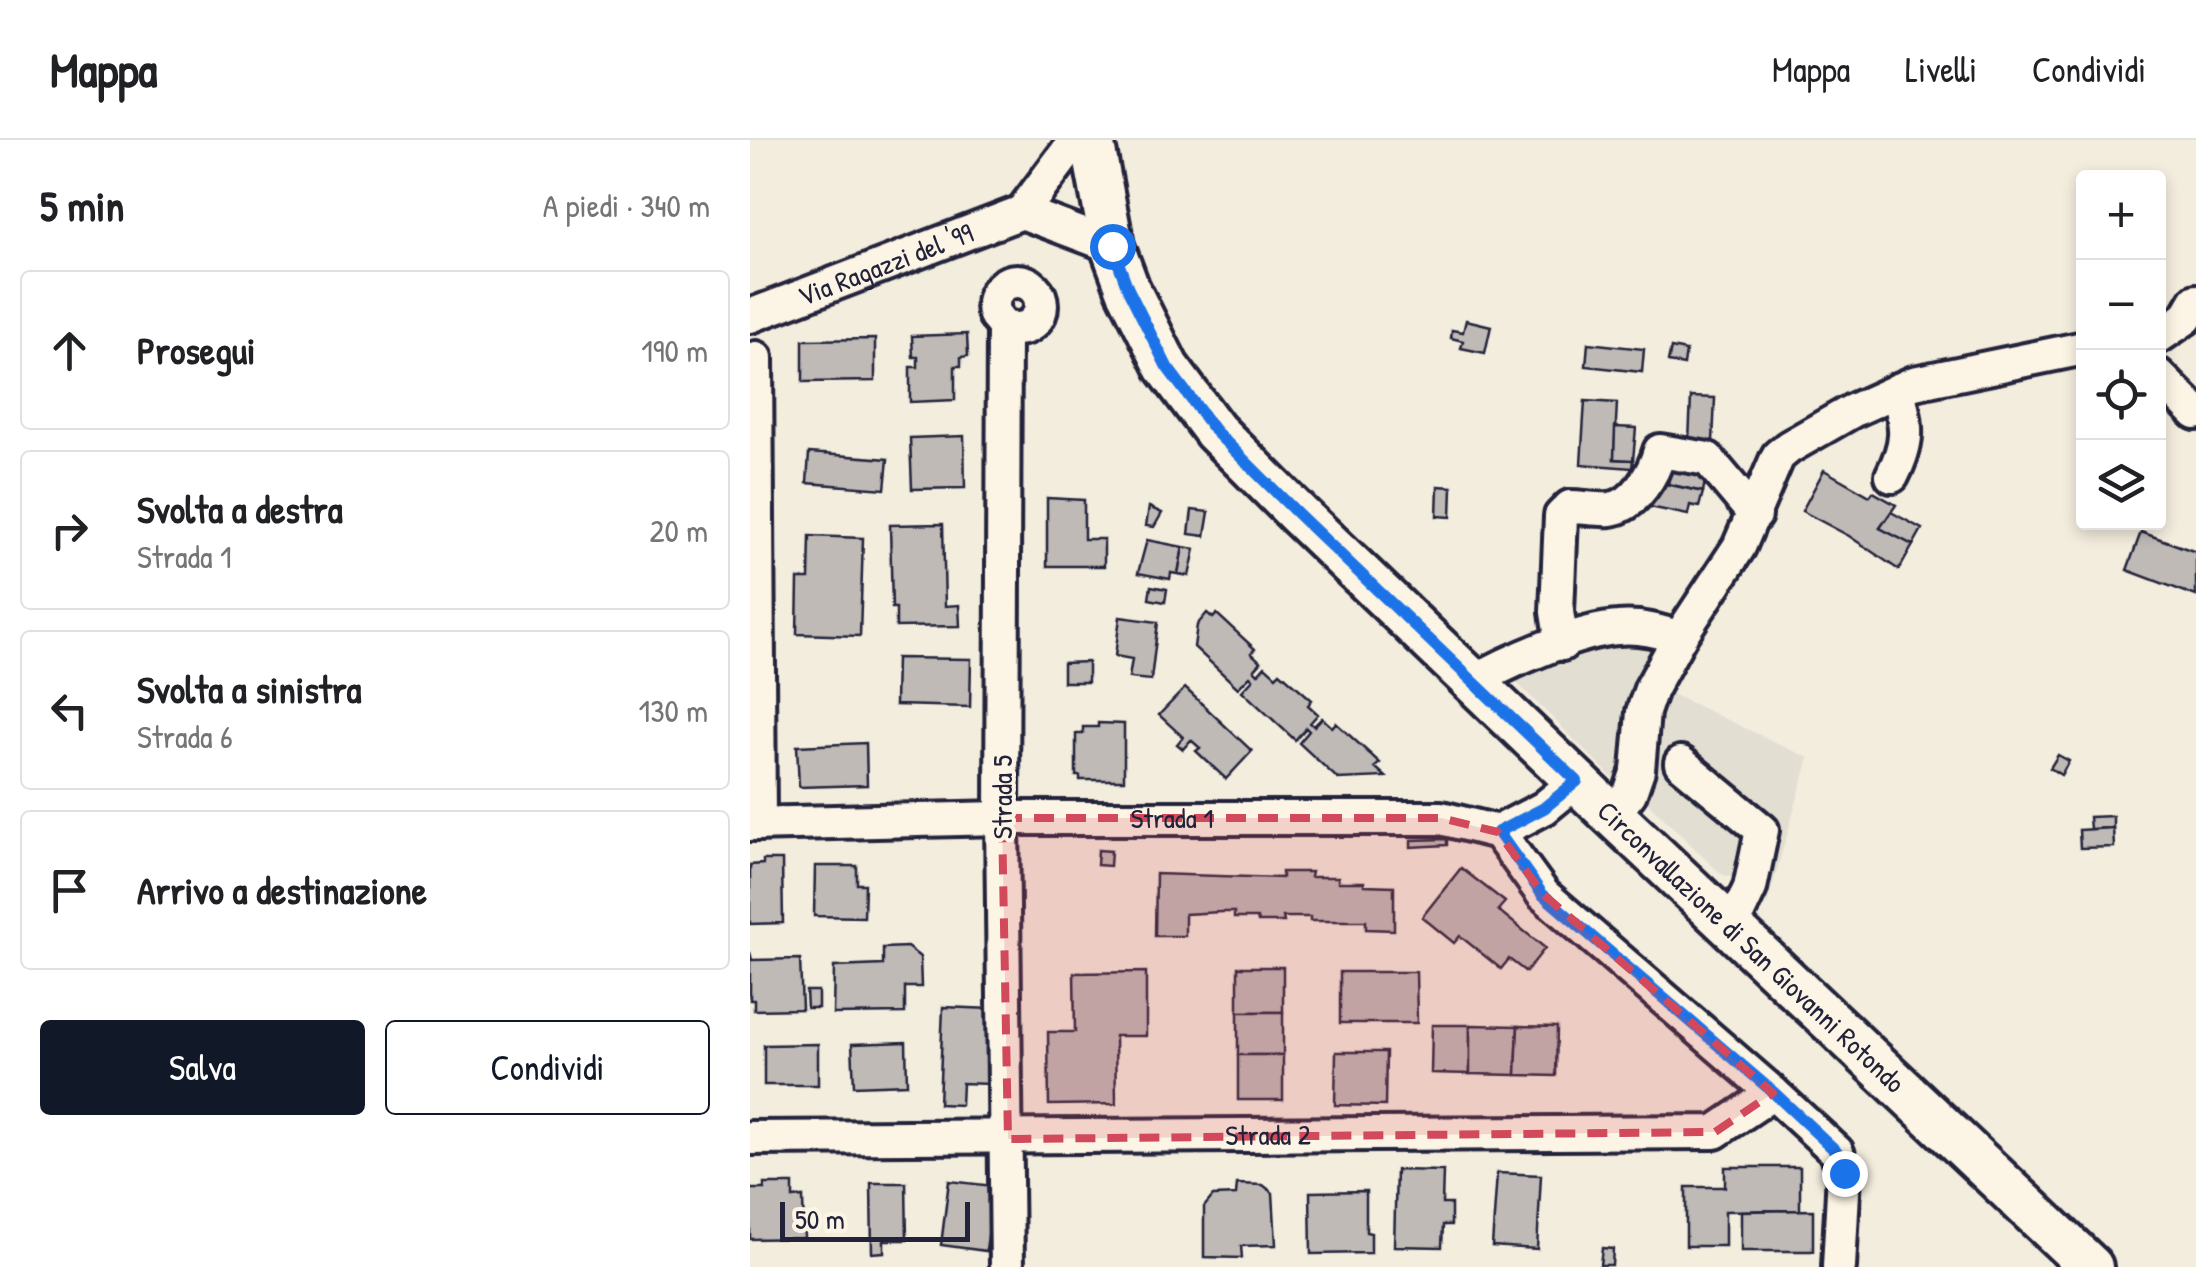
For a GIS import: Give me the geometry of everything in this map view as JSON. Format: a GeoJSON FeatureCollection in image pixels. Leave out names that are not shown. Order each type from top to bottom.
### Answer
{"type":"FeatureCollection","features":[{"type":"Feature","properties":{"kind":"main road","name":"Circonvallazione di San Giovanni Rotondo"},"geometry":{"type":"LineString","coordinates":[[1092,140],[1112,246],[1148,332],[1202,416],[1270,488],[2092,1267]]}},
{"type":"Feature","properties":{"kind":"street"},"geometry":{"type":"LineString","coordinates":[[1076,140],[1022,212],[1112,246]]}},
{"type":"Feature","properties":{"kind":"street","name":"Via Ragazzi del '99"},"geometry":{"type":"LineString","coordinates":[[750,316],[1022,212]]}},
{"type":"Feature","properties":{"kind":"street"},"geometry":{"type":"LineString","coordinates":[[2166,331],[2186,318],[2196,300]]}},
{"type":"Feature","properties":{"kind":"street","name":"Strada 5"},"geometry":{"type":"LineString","coordinates":[[1004,326],[1002,818],[1007,1267]]}},
{"type":"Feature","properties":{"kind":"street"},"geometry":{"type":"LineString","coordinates":[[1612,815],[1630,793],[1638,770],[1643,712],[1651,689],[1679,638],[1739,547],[1770,472],[1789,446],[1898,390],[1948,375],[2076,350]]}},
{"type":"Feature","properties":{"kind":"street"},"geometry":{"type":"LineString","coordinates":[[754,824],[756,358]]}},
{"type":"Feature","properties":{"kind":"street"},"geometry":{"type":"LineString","coordinates":[[2166,383],[2196,413]]}},
{"type":"Feature","properties":{"kind":"street"},"geometry":{"type":"LineString","coordinates":[[1892,476],[1905,451],[1908,428],[1898,390]]}},
{"type":"Feature","properties":{"kind":"street"},"geometry":{"type":"LineString","coordinates":[[1562,644],[1557,612],[1560,516],[1570,507],[1614,509],[1626,502],[1654,472],[1660,451],[1708,459],[1755,515]]}},
{"type":"Feature","properties":{"kind":"street"},"geometry":{"type":"LineString","coordinates":[[1474,682],[1494,670],[1613,628],[1636,627],[1679,638]]}},
{"type":"Feature","properties":{"kind":"street"},"geometry":{"type":"LineString","coordinates":[[1681,763],[1762,830],[1750,888],[1731,928]]}},
{"type":"Feature","properties":{"kind":"street"},"geometry":{"type":"LineString","coordinates":[[1577,781],[1544,808],[1498,832],[1542,894],[1773,1092],[1837,1152],[1844,1173],[1840,1267]]}},
{"type":"Feature","properties":{"kind":"street","name":"Strada 1"},"geometry":{"type":"LineString","coordinates":[[754,824],[1002,818],[1441,818],[1498,832]]}},
{"type":"Feature","properties":{"kind":"street","name":"Strada 2"},"geometry":{"type":"LineString","coordinates":[[750,1138],[1714,1132],[1773,1092]]}},
{"type":"Feature","properties":{"kind":"highlighted area"},"geometry":{"type":"Polygon","coordinates":[[[1002,818],[1441,818],[1498,832],[1543,894],[1773,1093],[1715,1132],[1008,1139],[1002,818]]]}},
{"type":"Feature","properties":{"kind":"shaded area"},"geometry":{"type":"Polygon","coordinates":[[[1654,639],[1662,652],[1620,785],[1514,680],[1524,672],[1599,646],[1654,639]]]}},
{"type":"Feature","properties":{"kind":"shaded area"},"geometry":{"type":"Polygon","coordinates":[[[1661,689],[1809,758],[1767,905],[1743,881],[1721,874],[1648,803],[1651,714],[1661,689]]]}},
{"type":"Feature","properties":{"kind":"building"},"geometry":{"type":"Polygon","coordinates":[[[1466,320],[1491,326],[1485,353],[1461,348],[1463,341],[1451,338],[1452,330],[1463,332],[1466,320]]]}},
{"type":"Feature","properties":{"kind":"building"},"geometry":{"type":"Polygon","coordinates":[[[967,334],[968,356],[961,357],[961,366],[955,366],[955,400],[910,402],[910,367],[918,367],[918,357],[913,357],[912,336],[967,334]]]}},
{"type":"Feature","properties":{"kind":"building"},"geometry":{"type":"Polygon","coordinates":[[[875,339],[875,381],[803,382],[803,340],[875,339]]]}},
{"type":"Feature","properties":{"kind":"building"},"geometry":{"type":"Polygon","coordinates":[[[1588,343],[1644,349],[1642,372],[1586,366],[1588,343]]]}},
{"type":"Feature","properties":{"kind":"building"},"geometry":{"type":"Polygon","coordinates":[[[1671,348],[1686,351],[1684,365],[1668,362],[1671,348]]]}},
{"type":"Feature","properties":{"kind":"building"},"geometry":{"type":"Polygon","coordinates":[[[1691,397],[1715,398],[1713,442],[1689,441],[1691,397]]]}},
{"type":"Feature","properties":{"kind":"building"},"geometry":{"type":"Polygon","coordinates":[[[1585,401],[1617,403],[1614,459],[1633,460],[1632,468],[1581,464],[1585,401]]]}},
{"type":"Feature","properties":{"kind":"building"},"geometry":{"type":"Polygon","coordinates":[[[1615,427],[1636,428],[1633,460],[1614,459],[1615,427]]]}},
{"type":"Feature","properties":{"kind":"building"},"geometry":{"type":"Polygon","coordinates":[[[964,436],[965,488],[912,489],[910,438],[964,436]]]}},
{"type":"Feature","properties":{"kind":"building"},"geometry":{"type":"Polygon","coordinates":[[[809,453],[888,459],[885,489],[807,483],[809,453]]]}},
{"type":"Feature","properties":{"kind":"building"},"geometry":{"type":"Polygon","coordinates":[[[1673,462],[1707,470],[1703,492],[1668,484],[1673,462]]]}},
{"type":"Feature","properties":{"kind":"building"},"geometry":{"type":"Polygon","coordinates":[[[1824,470],[1870,496],[1873,492],[1896,505],[1880,528],[1913,545],[1899,570],[1849,536],[1802,511],[1824,470]]]}},
{"type":"Feature","properties":{"kind":"building"},"geometry":{"type":"Polygon","coordinates":[[[1661,483],[1703,492],[1699,507],[1690,505],[1688,515],[1645,506],[1648,491],[1659,493],[1661,483]]]}},
{"type":"Feature","properties":{"kind":"building"},"geometry":{"type":"Polygon","coordinates":[[[1438,486],[1452,487],[1451,517],[1437,516],[1438,486]]]}},
{"type":"Feature","properties":{"kind":"building"},"geometry":{"type":"Polygon","coordinates":[[[1047,498],[1084,500],[1084,539],[1104,539],[1104,566],[1047,566],[1047,498]]]}},
{"type":"Feature","properties":{"kind":"building"},"geometry":{"type":"Polygon","coordinates":[[[1149,507],[1162,513],[1154,527],[1146,526],[1149,507]]]}},
{"type":"Feature","properties":{"kind":"building"},"geometry":{"type":"Polygon","coordinates":[[[1192,510],[1209,512],[1205,536],[1189,534],[1192,510]]]}},
{"type":"Feature","properties":{"kind":"building"},"geometry":{"type":"Polygon","coordinates":[[[1891,512],[1922,529],[1913,545],[1880,528],[1891,512]]]}},
{"type":"Feature","properties":{"kind":"building"},"geometry":{"type":"Polygon","coordinates":[[[943,524],[945,606],[959,605],[960,626],[896,627],[890,525],[943,524]]]}},
{"type":"Feature","properties":{"kind":"building"},"geometry":{"type":"Polygon","coordinates":[[[2141,532],[2196,552],[2196,596],[2127,570],[2141,532]]]}},
{"type":"Feature","properties":{"kind":"building"},"geometry":{"type":"Polygon","coordinates":[[[810,536],[863,538],[860,636],[797,634],[798,579],[809,579],[810,536]]]}},
{"type":"Feature","properties":{"kind":"building"},"geometry":{"type":"Polygon","coordinates":[[[1147,540],[1183,547],[1178,574],[1171,573],[1170,579],[1138,573],[1147,540]]]}},
{"type":"Feature","properties":{"kind":"building"},"geometry":{"type":"Polygon","coordinates":[[[1183,547],[1195,549],[1189,576],[1178,574],[1183,547]]]}},
{"type":"Feature","properties":{"kind":"building"},"geometry":{"type":"Polygon","coordinates":[[[1151,586],[1167,589],[1165,602],[1149,599],[1151,586]]]}},
{"type":"Feature","properties":{"kind":"building"},"geometry":{"type":"Polygon","coordinates":[[[1207,613],[1213,618],[1217,614],[1255,649],[1251,653],[1261,662],[1254,670],[1258,674],[1265,666],[1276,676],[1280,672],[1312,700],[1308,705],[1318,714],[1310,723],[1314,726],[1322,718],[1332,727],[1336,723],[1380,763],[1375,767],[1386,777],[1338,779],[1299,743],[1309,731],[1306,728],[1295,740],[1242,691],[1253,679],[1250,676],[1238,688],[1194,647],[1197,625],[1207,613]]]}},
{"type":"Feature","properties":{"kind":"building"},"geometry":{"type":"Polygon","coordinates":[[[1120,617],[1158,622],[1151,680],[1129,678],[1132,659],[1115,656],[1120,617]]]}},
{"type":"Feature","properties":{"kind":"building"},"geometry":{"type":"Polygon","coordinates":[[[896,658],[971,659],[970,707],[895,705],[896,658]]]}},
{"type":"Feature","properties":{"kind":"building"},"geometry":{"type":"Polygon","coordinates":[[[1088,662],[1088,682],[1063,682],[1063,663],[1088,662]]]}},
{"type":"Feature","properties":{"kind":"building"},"geometry":{"type":"Polygon","coordinates":[[[1185,688],[1252,751],[1226,779],[1196,751],[1200,748],[1191,740],[1183,749],[1177,744],[1183,737],[1159,715],[1185,688]]]}},
{"type":"Feature","properties":{"kind":"building"},"geometry":{"type":"Polygon","coordinates":[[[1098,723],[1124,724],[1124,780],[1080,780],[1076,776],[1076,734],[1083,734],[1083,727],[1098,727],[1098,723]]]}},
{"type":"Feature","properties":{"kind":"building"},"geometry":{"type":"Polygon","coordinates":[[[866,743],[867,785],[799,787],[797,746],[866,743]]]}},
{"type":"Feature","properties":{"kind":"building"},"geometry":{"type":"Polygon","coordinates":[[[2058,755],[2069,761],[2061,775],[2050,768],[2058,755]]]}},
{"type":"Feature","properties":{"kind":"building"},"geometry":{"type":"Polygon","coordinates":[[[2113,816],[2113,828],[2090,829],[2089,817],[2113,816]]]}},
{"type":"Feature","properties":{"kind":"building"},"geometry":{"type":"Polygon","coordinates":[[[2113,828],[2114,847],[2080,848],[2079,830],[2113,828]]]}},
{"type":"Feature","properties":{"kind":"building"},"geometry":{"type":"Polygon","coordinates":[[[1447,839],[1447,845],[1411,847],[1411,840],[1447,839]]]}},
{"type":"Feature","properties":{"kind":"building"},"geometry":{"type":"Polygon","coordinates":[[[1098,850],[1111,851],[1110,866],[1097,865],[1098,850]]]}},
{"type":"Feature","properties":{"kind":"building"},"geometry":{"type":"Polygon","coordinates":[[[763,860],[782,860],[783,923],[750,924],[750,865],[763,864],[763,860]]]}},
{"type":"Feature","properties":{"kind":"building"},"geometry":{"type":"Polygon","coordinates":[[[815,866],[857,866],[857,884],[865,884],[864,917],[814,916],[815,866]]]}},
{"type":"Feature","properties":{"kind":"building"},"geometry":{"type":"Polygon","coordinates":[[[1461,868],[1505,902],[1498,910],[1545,948],[1526,972],[1509,959],[1501,969],[1460,936],[1454,943],[1422,917],[1461,868]]]}},
{"type":"Feature","properties":{"kind":"building"},"geometry":{"type":"Polygon","coordinates":[[[1282,872],[1311,872],[1310,877],[1338,877],[1338,882],[1394,886],[1394,930],[1366,929],[1366,921],[1310,921],[1310,917],[1258,922],[1257,918],[1234,918],[1234,912],[1221,912],[1185,914],[1185,936],[1155,936],[1156,874],[1282,878],[1282,872]]]}},
{"type":"Feature","properties":{"kind":"building"},"geometry":{"type":"Polygon","coordinates":[[[907,947],[920,957],[921,987],[905,987],[905,1013],[833,1014],[834,967],[883,965],[883,948],[907,947]]]}},
{"type":"Feature","properties":{"kind":"building"},"geometry":{"type":"Polygon","coordinates":[[[750,952],[752,960],[800,959],[802,1009],[754,1010],[754,1000],[750,1000],[750,952]]]}},
{"type":"Feature","properties":{"kind":"building"},"geometry":{"type":"Polygon","coordinates":[[[1238,967],[1283,967],[1283,1012],[1238,1012],[1238,967]]]}},
{"type":"Feature","properties":{"kind":"building"},"geometry":{"type":"Polygon","coordinates":[[[1146,972],[1146,1036],[1115,1036],[1116,1104],[1049,1105],[1048,1032],[1075,1032],[1074,973],[1146,972]]]}},
{"type":"Feature","properties":{"kind":"building"},"geometry":{"type":"Polygon","coordinates":[[[1340,972],[1416,972],[1417,1023],[1340,1023],[1340,972]]]}},
{"type":"Feature","properties":{"kind":"building"},"geometry":{"type":"Polygon","coordinates":[[[806,991],[818,991],[818,1008],[807,1008],[806,991]]]}},
{"type":"Feature","properties":{"kind":"building"},"geometry":{"type":"Polygon","coordinates":[[[943,1007],[992,1009],[990,1084],[962,1083],[961,1105],[939,1104],[943,1007]]]}},
{"type":"Feature","properties":{"kind":"building"},"geometry":{"type":"Polygon","coordinates":[[[1238,1012],[1283,1012],[1283,1055],[1238,1055],[1238,1012]]]}},
{"type":"Feature","properties":{"kind":"building"},"geometry":{"type":"Polygon","coordinates":[[[1432,1025],[1470,1025],[1470,1074],[1431,1073],[1432,1025]]]}},
{"type":"Feature","properties":{"kind":"building"},"geometry":{"type":"Polygon","coordinates":[[[1470,1025],[1518,1026],[1516,1075],[1470,1074],[1470,1025]]]}},
{"type":"Feature","properties":{"kind":"building"},"geometry":{"type":"Polygon","coordinates":[[[1518,1026],[1557,1027],[1556,1076],[1516,1075],[1518,1026]]]}},
{"type":"Feature","properties":{"kind":"building"},"geometry":{"type":"Polygon","coordinates":[[[906,1042],[907,1084],[854,1086],[852,1044],[906,1042]]]}},
{"type":"Feature","properties":{"kind":"building"},"geometry":{"type":"Polygon","coordinates":[[[818,1044],[818,1085],[764,1085],[764,1045],[818,1044]]]}},
{"type":"Feature","properties":{"kind":"building"},"geometry":{"type":"Polygon","coordinates":[[[1336,1052],[1386,1052],[1385,1106],[1335,1105],[1336,1052]]]}},
{"type":"Feature","properties":{"kind":"building"},"geometry":{"type":"Polygon","coordinates":[[[1238,1055],[1283,1055],[1283,1100],[1238,1100],[1238,1055]]]}},
{"type":"Feature","properties":{"kind":"building"},"geometry":{"type":"Polygon","coordinates":[[[1725,1167],[1800,1167],[1800,1210],[1725,1211],[1725,1246],[1686,1246],[1686,1187],[1725,1187],[1725,1167]]]}},
{"type":"Feature","properties":{"kind":"building"},"geometry":{"type":"Polygon","coordinates":[[[1396,1170],[1443,1171],[1442,1204],[1451,1204],[1451,1225],[1443,1225],[1442,1247],[1394,1246],[1396,1170]]]}},
{"type":"Feature","properties":{"kind":"building"},"geometry":{"type":"Polygon","coordinates":[[[1497,1173],[1541,1175],[1537,1249],[1492,1246],[1497,1173]]]}},
{"type":"Feature","properties":{"kind":"building"},"geometry":{"type":"Polygon","coordinates":[[[949,1181],[994,1186],[986,1251],[941,1245],[949,1181]]]}},
{"type":"Feature","properties":{"kind":"building"},"geometry":{"type":"Polygon","coordinates":[[[871,1183],[906,1183],[907,1240],[884,1240],[884,1252],[872,1253],[871,1183]]]}},
{"type":"Feature","properties":{"kind":"building"},"geometry":{"type":"Polygon","coordinates":[[[764,1184],[793,1184],[793,1198],[803,1197],[804,1238],[750,1239],[750,1189],[764,1189],[764,1184]]]}},
{"type":"Feature","properties":{"kind":"building"},"geometry":{"type":"Polygon","coordinates":[[[1237,1184],[1263,1185],[1273,1193],[1276,1245],[1241,1246],[1242,1258],[1204,1257],[1204,1207],[1213,1196],[1236,1195],[1237,1184]]]}},
{"type":"Feature","properties":{"kind":"building"},"geometry":{"type":"Polygon","coordinates":[[[1366,1191],[1366,1232],[1371,1233],[1371,1253],[1311,1254],[1310,1192],[1366,1191]]]}},
{"type":"Feature","properties":{"kind":"building"},"geometry":{"type":"Polygon","coordinates":[[[1813,1210],[1813,1251],[1741,1251],[1741,1211],[1813,1210]]]}},
{"type":"Feature","properties":{"kind":"building"},"geometry":{"type":"Polygon","coordinates":[[[1602,1248],[1613,1249],[1612,1265],[1600,1265],[1602,1248]]]}},
{"type":"Feature","properties":{"kind":"route"},"geometry":{"type":"LineString","coordinates":[[1112,246],[1128,289],[1167,367],[1215,431],[1577,781],[1544,808],[1498,832],[1542,894],[1773,1092],[1837,1152],[1844,1173]]}}]}
